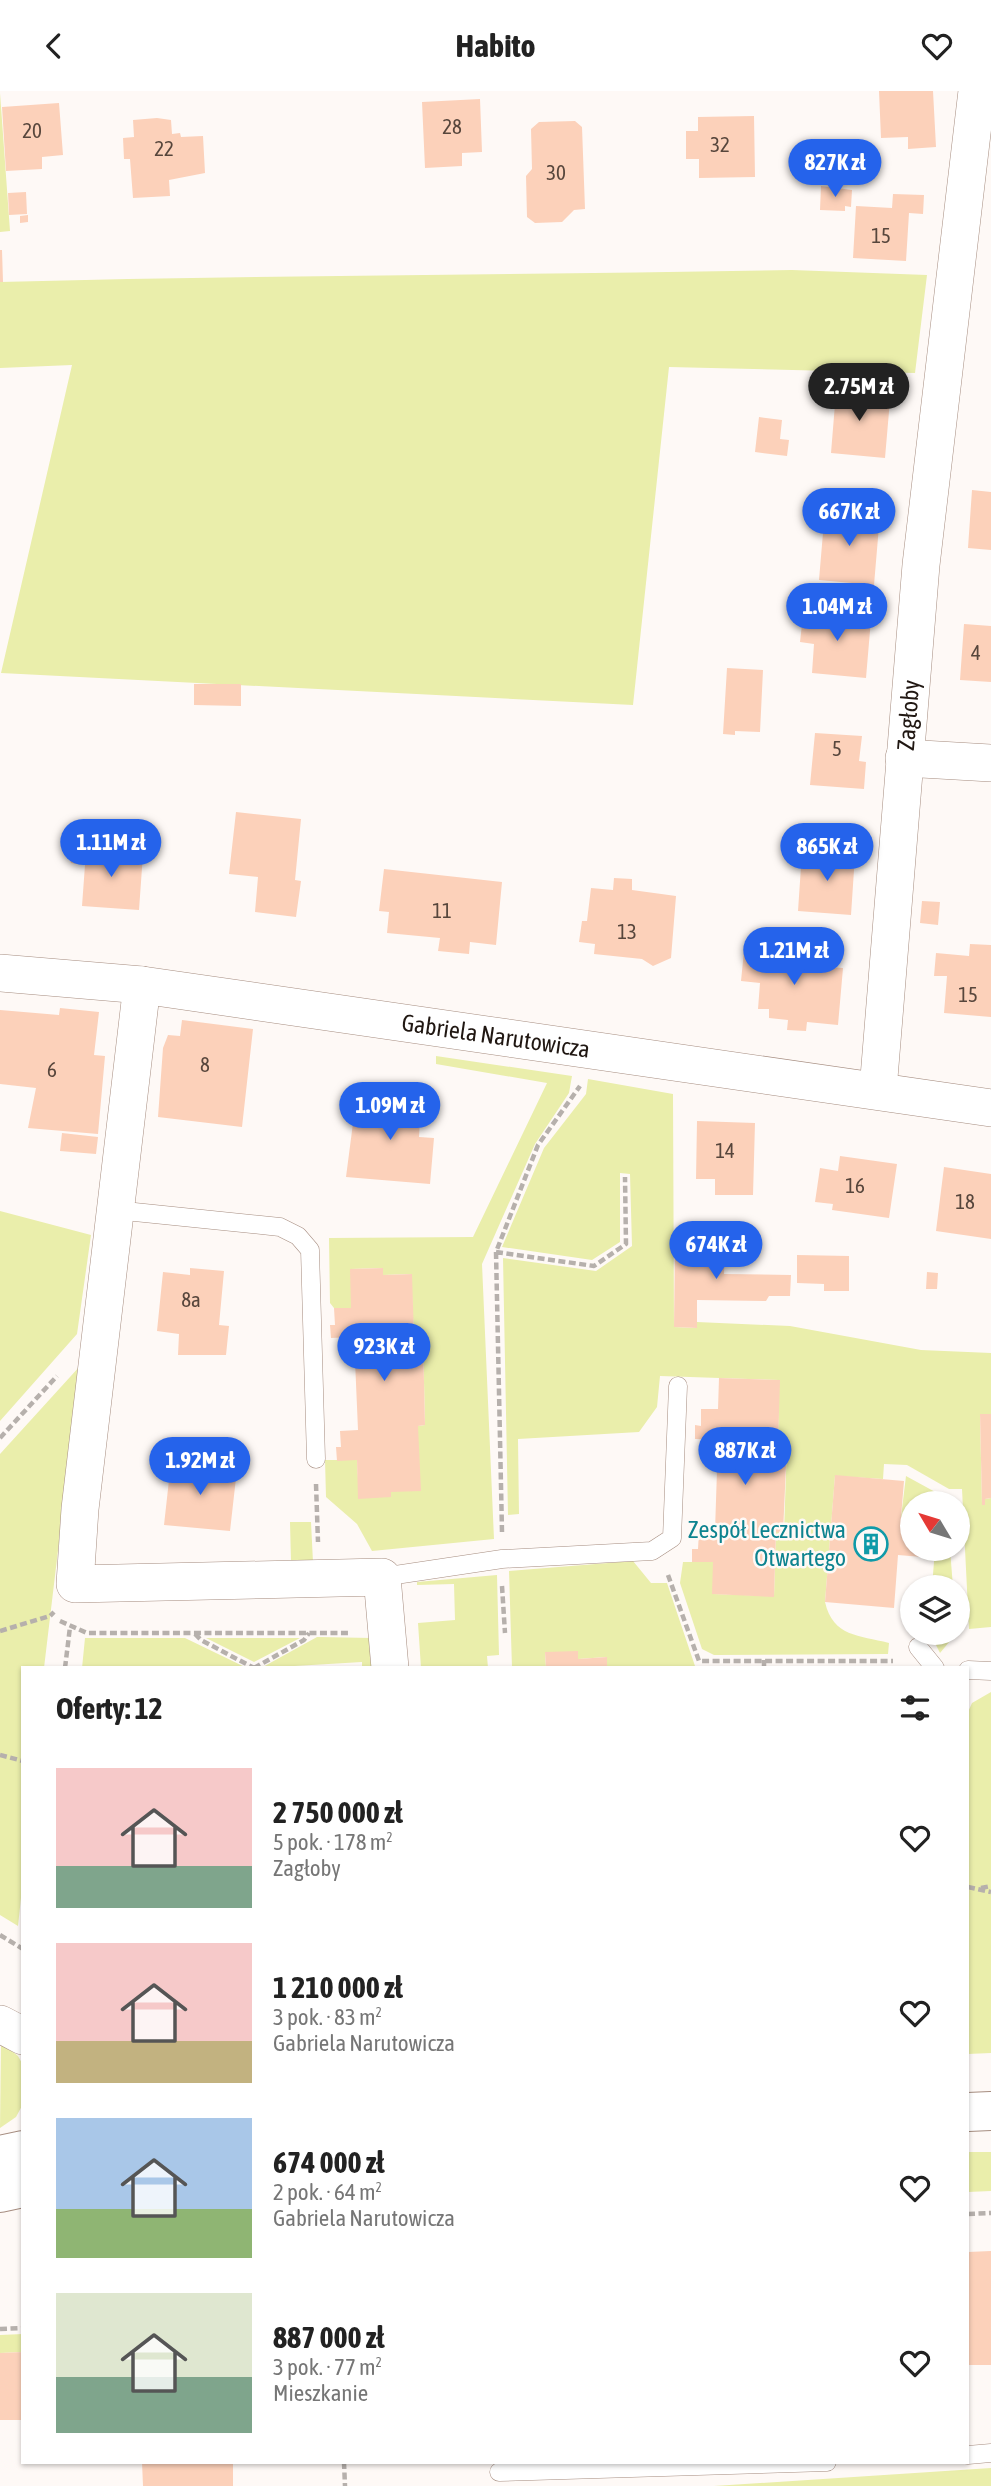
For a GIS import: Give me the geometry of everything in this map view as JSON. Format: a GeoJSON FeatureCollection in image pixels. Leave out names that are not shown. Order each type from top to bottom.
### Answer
{"type":"FeatureCollection","features":[{"type":"Feature","properties":{"kind":"street","name":"Zagłoby"},"geometry":{"type":"LineString","coordinates":[[878,1090],[904,758],[940,386],[977,91]]}},
{"type":"Feature","properties":{"kind":"street"},"geometry":{"type":"LineString","coordinates":[[904,758],[991,763]]}},
{"type":"Feature","properties":{"kind":"street","name":"Gabriela Narutowicza"},"geometry":{"type":"LineString","coordinates":[[0,973],[142,985],[991,1108]]}},
{"type":"Feature","properties":{"kind":"street"},"geometry":{"type":"LineString","coordinates":[[142,985],[80,1509],[75,1584],[382,1577],[389,1650]]}},
{"type":"Feature","properties":{"kind":"street"},"geometry":{"type":"LineString","coordinates":[[0,2024],[21,2035]]}},
{"type":"Feature","properties":{"kind":"street"},"geometry":{"type":"LineString","coordinates":[[969,2112],[991,2111]]}},
{"type":"Feature","properties":{"kind":"street"},"geometry":{"type":"LineString","coordinates":[[0,2155],[21,2150]]}},
{"type":"Feature","properties":{"kind":"street"},"geometry":{"type":"LineString","coordinates":[[0,2193],[21,2188]]}},
{"type":"Feature","properties":{"kind":"lane"},"geometry":{"type":"LineString","coordinates":[[115,1210],[280,1227],[298,1236],[310,1250],[316,1459]]}},
{"type":"Feature","properties":{"kind":"lane"},"geometry":{"type":"LineString","coordinates":[[382,1577],[502,1559],[652,1551],[672,1538],[678,1386]]}},
{"type":"Feature","properties":{"kind":"lane"},"geometry":{"type":"LineString","coordinates":[[918,1647],[934,1666]]}},
{"type":"Feature","properties":{"kind":"lane"},"geometry":{"type":"LineString","coordinates":[[969,1670],[991,1671]]}},
{"type":"Feature","properties":{"kind":"lane"},"geometry":{"type":"LineString","coordinates":[[969,2455],[991,2453]]}},
{"type":"Feature","properties":{"kind":"lane"},"geometry":{"type":"LineString","coordinates":[[499,2472],[761,2464]]}},
{"type":"Feature","properties":{"kind":"path"},"geometry":{"type":"LineString","coordinates":[[505,1633],[496,1252],[538,1145],[579,1090]]}},
{"type":"Feature","properties":{"kind":"path"},"geometry":{"type":"LineString","coordinates":[[496,1252],[594,1266],[626,1244],[625,1177]]}},
{"type":"Feature","properties":{"kind":"path"},"geometry":{"type":"LineString","coordinates":[[0,1439],[80,1351],[100,1340]]}},
{"type":"Feature","properties":{"kind":"path"},"geometry":{"type":"LineString","coordinates":[[317,1490],[318,1531]]}},
{"type":"Feature","properties":{"kind":"path"},"geometry":{"type":"LineString","coordinates":[[673,1581],[699,1661],[904,1661]]}},
{"type":"Feature","properties":{"kind":"path"},"geometry":{"type":"LineString","coordinates":[[0,1631],[50,1616]]}},
{"type":"Feature","properties":{"kind":"path"},"geometry":{"type":"LineString","coordinates":[[70,1627],[87,1633],[309,1633],[389,1650]]}},
{"type":"Feature","properties":{"kind":"path"},"geometry":{"type":"LineString","coordinates":[[195,1633],[201,1640],[250,1666]]}},
{"type":"Feature","properties":{"kind":"path"},"geometry":{"type":"LineString","coordinates":[[258,1666],[304,1640],[309,1633]]}},
{"type":"Feature","properties":{"kind":"path"},"geometry":{"type":"LineString","coordinates":[[764,1660],[764,1666]]}},
{"type":"Feature","properties":{"kind":"path"},"geometry":{"type":"LineString","coordinates":[[0,1755],[21,1760]]}},
{"type":"Feature","properties":{"kind":"path"},"geometry":{"type":"LineString","coordinates":[[980,1889],[991,1886]]}},
{"type":"Feature","properties":{"kind":"path"},"geometry":{"type":"LineString","coordinates":[[969,1887],[991,1892]]}},
{"type":"Feature","properties":{"kind":"path"},"geometry":{"type":"LineString","coordinates":[[0,1935],[21,1948]]}},
{"type":"Feature","properties":{"kind":"path"},"geometry":{"type":"LineString","coordinates":[[969,2214],[991,2213]]}},
{"type":"Feature","properties":{"kind":"path"},"geometry":{"type":"LineString","coordinates":[[0,2329],[21,2328]]}},
{"type":"Feature","properties":{"kind":"path"},"geometry":{"type":"LineString","coordinates":[[344,2464],[345,2486]]}},
{"type":"Feature","properties":{"kind":"green space"},"geometry":{"type":"Polygon","coordinates":[[[0,93],[10,231],[0,232],[0,93]]]}},
{"type":"Feature","properties":{"kind":"green space"},"geometry":{"type":"Polygon","coordinates":[[[792,270],[927,275],[915,373],[669,367],[633,705],[1,673],[72,365],[0,368],[0,282],[792,270]]]}},
{"type":"Feature","properties":{"kind":"green space"},"geometry":{"type":"Polygon","coordinates":[[[436,1056],[572,1076],[569,1093],[535,1144],[482,1264],[494,1539],[372,1551],[357,1524],[326,1497],[325,1460],[357,1460],[359,1498],[391,1492],[418,1426],[425,1425],[423,1338],[414,1338],[411,1274],[383,1275],[382,1268],[351,1269],[351,1308],[334,1308],[330,1303],[329,1238],[473,1237],[547,1083],[436,1064],[436,1056]]]}},
{"type":"Feature","properties":{"kind":"green space"},"geometry":{"type":"Polygon","coordinates":[[[588,1079],[673,1094],[674,1327],[697,1328],[697,1322],[790,1326],[921,1350],[991,1353],[991,1414],[980,1415],[982,1504],[985,1504],[985,1499],[991,1498],[991,1627],[970,1629],[970,1575],[966,1575],[966,1561],[970,1561],[970,1491],[949,1489],[907,1465],[884,1464],[883,1479],[835,1476],[825,1602],[834,1622],[841,1628],[858,1636],[889,1643],[888,1654],[714,1655],[702,1649],[680,1583],[683,1562],[713,1562],[713,1594],[774,1596],[776,1532],[784,1532],[787,1445],[778,1444],[779,1380],[660,1376],[657,1407],[639,1432],[518,1439],[519,1514],[508,1515],[503,1258],[596,1271],[632,1246],[630,1174],[620,1173],[620,1242],[592,1260],[502,1247],[544,1148],[586,1094],[588,1079]]]}},
{"type":"Feature","properties":{"kind":"green space"},"geometry":{"type":"Polygon","coordinates":[[[0,1211],[91,1235],[77,1334],[0,1421],[0,1211]]]}},
{"type":"Feature","properties":{"kind":"green space"},"geometry":{"type":"Polygon","coordinates":[[[80,1366],[44,1666],[21,1666],[21,1898],[18,1926],[0,1915],[0,1454],[80,1366]]]}},
{"type":"Feature","properties":{"kind":"green space"},"geometry":{"type":"Polygon","coordinates":[[[906,1476],[933,1491],[904,1491],[906,1476]]]}},
{"type":"Feature","properties":{"kind":"green space"},"geometry":{"type":"Polygon","coordinates":[[[290,1522],[311,1522],[313,1562],[291,1562],[290,1522]]]}},
{"type":"Feature","properties":{"kind":"green space"},"geometry":{"type":"Polygon","coordinates":[[[633,1561],[651,1583],[667,1583],[695,1666],[607,1666],[607,1657],[578,1659],[545,1652],[546,1666],[512,1666],[509,1571],[633,1561]]]}},
{"type":"Feature","properties":{"kind":"green space"},"geometry":{"type":"Polygon","coordinates":[[[934,1561],[951,1561],[952,1575],[933,1575],[934,1561]]]}},
{"type":"Feature","properties":{"kind":"green space"},"geometry":{"type":"Polygon","coordinates":[[[497,1575],[499,1655],[487,1656],[488,1666],[421,1666],[418,1623],[455,1620],[454,1584],[417,1585],[417,1582],[497,1575]]]}},
{"type":"Feature","properties":{"kind":"green space"},"geometry":{"type":"Polygon","coordinates":[[[317,1637],[372,1638],[374,1666],[362,1666],[362,1662],[265,1666],[317,1637]]]}},
{"type":"Feature","properties":{"kind":"green space"},"geometry":{"type":"Polygon","coordinates":[[[85,1638],[185,1638],[243,1666],[82,1666],[85,1638]]]}},
{"type":"Feature","properties":{"kind":"green space"},"geometry":{"type":"Polygon","coordinates":[[[206,1638],[300,1638],[254,1662],[206,1638]]]}},
{"type":"Feature","properties":{"kind":"green space"},"geometry":{"type":"Polygon","coordinates":[[[936,1645],[947,1645],[940,1653],[936,1645]]]}},
{"type":"Feature","properties":{"kind":"green space"},"geometry":{"type":"Polygon","coordinates":[[[991,1692],[991,2053],[969,2054],[969,1710],[972,1703],[991,1692]]]}},
{"type":"Feature","properties":{"kind":"green space"},"geometry":{"type":"Polygon","coordinates":[[[1,2042],[21,2061],[21,2108],[16,2117],[0,2128],[1,2042]]]}},
{"type":"Feature","properties":{"kind":"green space"},"geometry":{"type":"Polygon","coordinates":[[[969,2152],[991,2152],[991,2191],[969,2192],[969,2152]]]}},
{"type":"Feature","properties":{"kind":"green space"},"geometry":{"type":"Polygon","coordinates":[[[21,2334],[21,2352],[0,2353],[0,2335],[21,2334]]]}},
{"type":"Feature","properties":{"kind":"green space"},"geometry":{"type":"Polygon","coordinates":[[[991,2468],[991,2486],[714,2486],[991,2468]]]}},
{"type":"Feature","properties":{"kind":"building"},"geometry":{"type":"Polygon","coordinates":[[[879,91],[933,91],[936,147],[908,149],[908,137],[881,138],[879,91]]]}},
{"type":"Feature","properties":{"kind":"building"},"geometry":{"type":"Polygon","coordinates":[[[480,99],[482,152],[462,153],[462,166],[425,168],[422,102],[480,99]]]}},
{"type":"Feature","properties":{"kind":"building"},"geometry":{"type":"Polygon","coordinates":[[[59,103],[63,155],[42,157],[42,169],[6,171],[2,107],[59,103]]]}},
{"type":"Feature","properties":{"kind":"building"},"geometry":{"type":"Polygon","coordinates":[[[754,116],[755,177],[699,178],[699,159],[686,159],[686,131],[698,131],[698,117],[754,116]]]}},
{"type":"Feature","properties":{"kind":"building"},"geometry":{"type":"Polygon","coordinates":[[[133,120],[171,120],[172,134],[180,133],[181,137],[203,136],[205,173],[169,180],[170,196],[133,198],[130,159],[124,159],[123,138],[134,137],[133,120]]]}},
{"type":"Feature","properties":{"kind":"building"},"geometry":{"type":"Polygon","coordinates":[[[575,121],[582,127],[585,209],[574,210],[562,222],[535,223],[527,217],[526,176],[532,169],[531,129],[539,122],[575,121]]]}},
{"type":"Feature","properties":{"kind":"building"},"geometry":{"type":"Polygon","coordinates":[[[821,186],[852,190],[851,207],[845,206],[845,211],[820,210],[821,186]]]}},
{"type":"Feature","properties":{"kind":"building"},"geometry":{"type":"Polygon","coordinates":[[[26,192],[27,214],[9,215],[8,193],[26,192]]]}},
{"type":"Feature","properties":{"kind":"building"},"geometry":{"type":"Polygon","coordinates":[[[893,194],[924,195],[923,214],[909,213],[906,261],[853,258],[856,206],[892,208],[893,194]]]}},
{"type":"Feature","properties":{"kind":"building"},"geometry":{"type":"Polygon","coordinates":[[[28,215],[28,222],[20,223],[20,216],[28,215]]]}},
{"type":"Feature","properties":{"kind":"building"},"geometry":{"type":"Polygon","coordinates":[[[2,250],[3,282],[0,282],[2,250]]]}},
{"type":"Feature","properties":{"kind":"building"},"geometry":{"type":"Polygon","coordinates":[[[835,384],[863,386],[862,398],[890,400],[885,458],[831,453],[835,404],[826,393],[835,384]]]}},
{"type":"Feature","properties":{"kind":"building"},"geometry":{"type":"Polygon","coordinates":[[[759,417],[782,420],[780,439],[789,440],[787,456],[755,452],[759,417]]]}},
{"type":"Feature","properties":{"kind":"building"},"geometry":{"type":"Polygon","coordinates":[[[972,490],[991,492],[991,550],[968,548],[972,490]]]}},
{"type":"Feature","properties":{"kind":"building"},"geometry":{"type":"Polygon","coordinates":[[[833,505],[866,508],[864,525],[879,526],[874,585],[819,580],[824,521],[832,522],[833,505]]]}},
{"type":"Feature","properties":{"kind":"building"},"geometry":{"type":"Polygon","coordinates":[[[815,606],[837,608],[837,616],[871,619],[866,678],[812,673],[814,644],[800,642],[802,624],[816,625],[806,617],[807,609],[815,606]]]}},
{"type":"Feature","properties":{"kind":"building"},"geometry":{"type":"Polygon","coordinates":[[[964,624],[991,626],[991,682],[960,680],[964,624]]]}},
{"type":"Feature","properties":{"kind":"building"},"geometry":{"type":"Polygon","coordinates":[[[727,668],[763,670],[760,732],[735,731],[735,735],[723,734],[727,668]]]}},
{"type":"Feature","properties":{"kind":"building"},"geometry":{"type":"Polygon","coordinates":[[[194,684],[241,684],[241,706],[194,705],[194,684]]]}},
{"type":"Feature","properties":{"kind":"building"},"geometry":{"type":"Polygon","coordinates":[[[815,733],[862,736],[859,761],[866,762],[864,789],[810,785],[815,733]]]}},
{"type":"Feature","properties":{"kind":"building"},"geometry":{"type":"Polygon","coordinates":[[[236,812],[301,819],[295,880],[301,881],[296,917],[255,912],[258,877],[229,874],[236,812]]]}},
{"type":"Feature","properties":{"kind":"building"},"geometry":{"type":"Polygon","coordinates":[[[75,851],[143,854],[139,910],[82,906],[85,865],[71,863],[69,856],[75,851]]]}},
{"type":"Feature","properties":{"kind":"building"},"geometry":{"type":"Polygon","coordinates":[[[802,852],[855,855],[851,915],[798,911],[802,852]]]}},
{"type":"Feature","properties":{"kind":"building"},"geometry":{"type":"Polygon","coordinates":[[[384,869],[502,882],[496,945],[470,942],[469,954],[438,951],[440,938],[387,933],[389,912],[379,911],[384,869]]]}},
{"type":"Feature","properties":{"kind":"building"},"geometry":{"type":"Polygon","coordinates":[[[614,878],[632,879],[632,890],[676,896],[671,958],[653,966],[642,959],[594,954],[595,944],[579,942],[582,921],[587,921],[591,888],[613,890],[614,878]]]}},
{"type":"Feature","properties":{"kind":"building"},"geometry":{"type":"Polygon","coordinates":[[[922,901],[940,902],[938,925],[920,923],[922,901]]]}},
{"type":"Feature","properties":{"kind":"building"},"geometry":{"type":"Polygon","coordinates":[[[764,944],[802,947],[801,965],[843,968],[838,1025],[807,1022],[806,1031],[787,1030],[788,1020],[769,1018],[769,1009],[758,1009],[760,983],[741,981],[744,951],[764,952],[764,944]]]}},
{"type":"Feature","properties":{"kind":"building"},"geometry":{"type":"Polygon","coordinates":[[[970,944],[991,945],[991,1017],[944,1013],[947,976],[934,976],[936,953],[969,956],[970,944]]]}},
{"type":"Feature","properties":{"kind":"building"},"geometry":{"type":"Polygon","coordinates":[[[60,1008],[99,1012],[94,1055],[105,1056],[98,1134],[28,1128],[36,1088],[0,1084],[0,1010],[59,1015],[60,1008]]]}},
{"type":"Feature","properties":{"kind":"building"},"geometry":{"type":"Polygon","coordinates":[[[182,1020],[253,1029],[242,1127],[158,1117],[163,1048],[168,1035],[180,1036],[182,1020]]]}},
{"type":"Feature","properties":{"kind":"building"},"geometry":{"type":"Polygon","coordinates":[[[404,1092],[410,1094],[415,1102],[421,1102],[419,1137],[434,1138],[430,1184],[346,1177],[356,1100],[396,1101],[404,1092]]]}},
{"type":"Feature","properties":{"kind":"building"},"geometry":{"type":"Polygon","coordinates":[[[697,1121],[755,1123],[753,1195],[715,1195],[715,1179],[696,1179],[697,1121]]]}},
{"type":"Feature","properties":{"kind":"building"},"geometry":{"type":"Polygon","coordinates":[[[62,1133],[98,1137],[96,1154],[60,1151],[62,1133]]]}},
{"type":"Feature","properties":{"kind":"building"},"geometry":{"type":"Polygon","coordinates":[[[840,1156],[897,1164],[889,1218],[832,1210],[833,1204],[815,1202],[820,1168],[838,1171],[840,1156]]]}},
{"type":"Feature","properties":{"kind":"building"},"geometry":{"type":"Polygon","coordinates":[[[944,1167],[991,1174],[991,1239],[936,1231],[944,1167]]]}},
{"type":"Feature","properties":{"kind":"building"},"geometry":{"type":"Polygon","coordinates":[[[675,1242],[725,1243],[724,1274],[791,1275],[790,1296],[769,1296],[766,1301],[697,1300],[697,1328],[674,1327],[675,1242]]]}},
{"type":"Feature","properties":{"kind":"building"},"geometry":{"type":"Polygon","coordinates":[[[797,1255],[849,1256],[849,1291],[824,1291],[824,1284],[797,1283],[797,1255]]]}},
{"type":"Feature","properties":{"kind":"building"},"geometry":{"type":"Polygon","coordinates":[[[190,1268],[224,1271],[219,1325],[229,1326],[226,1355],[178,1355],[179,1334],[157,1331],[163,1272],[190,1275],[190,1268]]]}},
{"type":"Feature","properties":{"kind":"building"},"geometry":{"type":"Polygon","coordinates":[[[383,1268],[383,1275],[412,1274],[414,1338],[423,1338],[425,1425],[418,1426],[421,1491],[391,1492],[391,1497],[358,1499],[357,1460],[337,1461],[336,1447],[341,1447],[340,1431],[358,1430],[354,1337],[331,1338],[330,1325],[335,1325],[334,1308],[351,1308],[350,1269],[383,1268]]]}},
{"type":"Feature","properties":{"kind":"building"},"geometry":{"type":"Polygon","coordinates":[[[927,1272],[938,1273],[937,1289],[926,1289],[927,1272]]]}},
{"type":"Feature","properties":{"kind":"building"},"geometry":{"type":"Polygon","coordinates":[[[719,1378],[780,1380],[778,1444],[787,1444],[783,1533],[776,1532],[774,1597],[712,1594],[713,1562],[692,1562],[692,1549],[698,1549],[699,1531],[715,1531],[718,1440],[695,1439],[695,1425],[701,1426],[701,1409],[718,1409],[719,1378]]]}},
{"type":"Feature","properties":{"kind":"building"},"geometry":{"type":"Polygon","coordinates":[[[980,1414],[991,1414],[991,1498],[985,1499],[985,1505],[982,1505],[980,1414]]]}},
{"type":"Feature","properties":{"kind":"building"},"geometry":{"type":"Polygon","coordinates":[[[171,1462],[237,1469],[230,1531],[164,1525],[171,1462]]]}},
{"type":"Feature","properties":{"kind":"building","name":"Zespół Lecznictwa Otwartego"},"geometry":{"type":"Polygon","coordinates":[[[835,1475],[904,1481],[903,1491],[900,1491],[900,1555],[894,1608],[825,1602],[835,1475]]]}},
{"type":"Feature","properties":{"kind":"building"},"geometry":{"type":"Polygon","coordinates":[[[578,1651],[578,1659],[607,1657],[607,1666],[546,1666],[545,1652],[578,1651]]]}},
{"type":"Feature","properties":{"kind":"building"},"geometry":{"type":"Polygon","coordinates":[[[991,2251],[991,2365],[969,2365],[969,2252],[991,2251]]]}},
{"type":"Feature","properties":{"kind":"building"},"geometry":{"type":"Polygon","coordinates":[[[21,2352],[21,2420],[0,2420],[0,2353],[21,2352]]]}},
{"type":"Feature","properties":{"kind":"building"},"geometry":{"type":"Polygon","coordinates":[[[142,2464],[233,2464],[233,2486],[143,2486],[142,2464]]]}},
{"type":"Feature","properties":{"kind":"place","name":"Zespół Lecznictwa Otwartego"},"geometry":{"type":"Point","coordinates":[871,1544]}}]}
